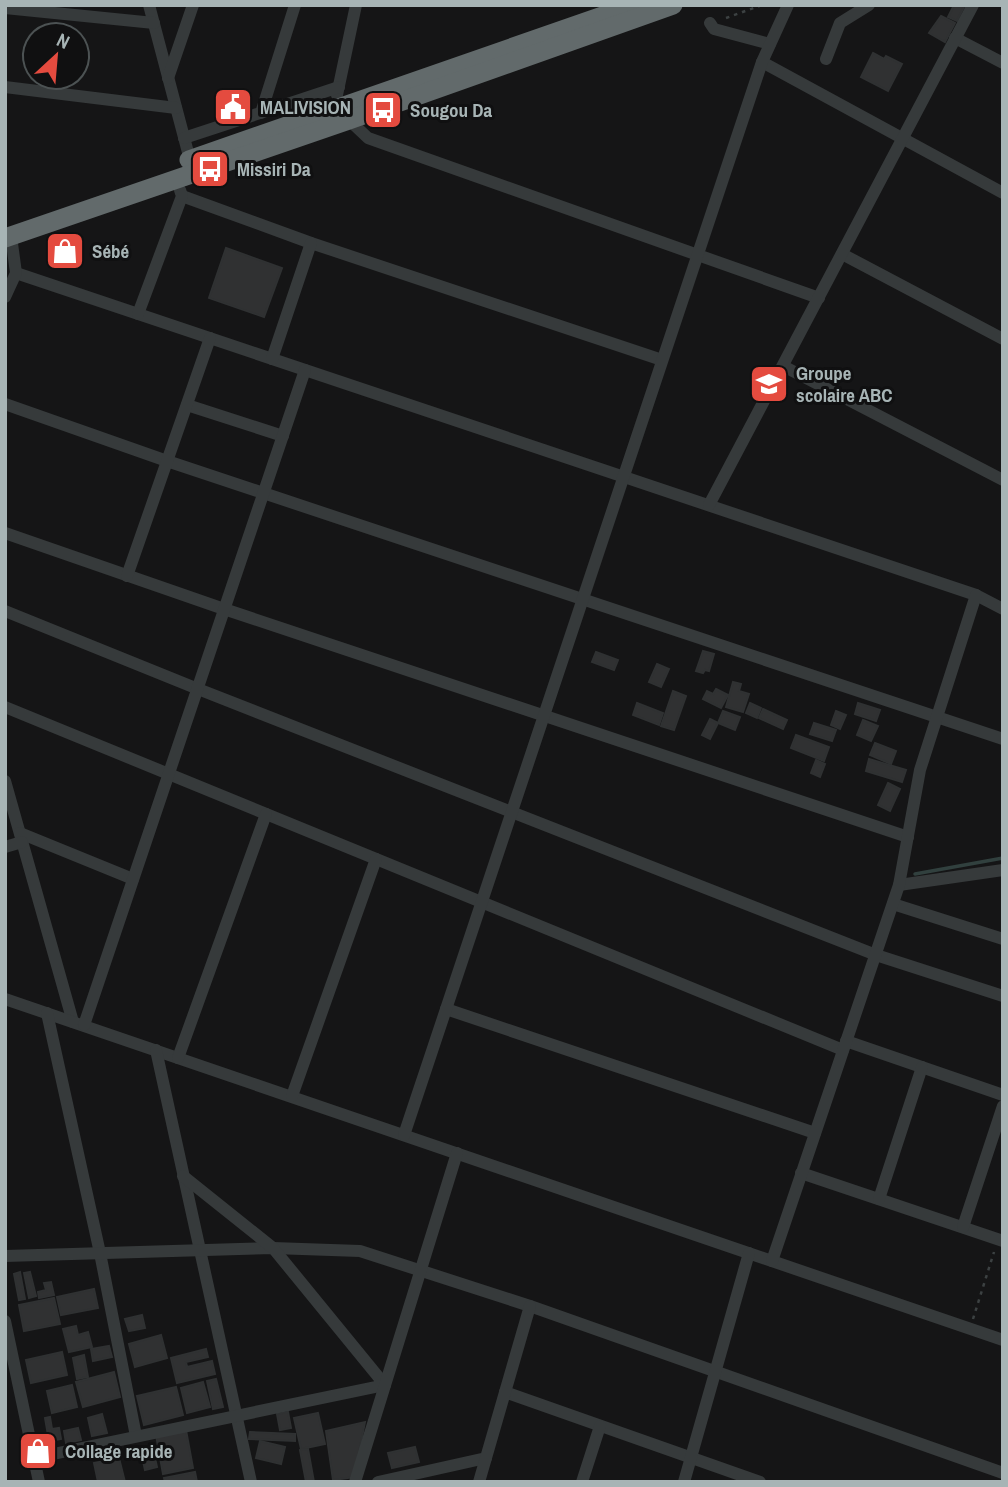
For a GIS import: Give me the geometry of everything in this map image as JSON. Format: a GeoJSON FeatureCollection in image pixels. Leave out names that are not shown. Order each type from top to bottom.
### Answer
{"type":"FeatureCollection","features":[{"type":"Feature","properties":{"kind":"highway"},"geometry":{"type":"LineString","coordinates":[[7,232],[179,187],[342,115],[634,5]]}},
{"type":"Feature","properties":{"kind":"highway"},"geometry":{"type":"LineString","coordinates":[[7,232],[190,160],[342,115],[673,5]]}},
{"type":"Feature","properties":{"kind":"street"},"geometry":{"type":"LineString","coordinates":[[149,5],[190,160]]}},
{"type":"Feature","properties":{"kind":"street"},"geometry":{"type":"LineString","coordinates":[[168,78],[193,5]]}},
{"type":"Feature","properties":{"kind":"street"},"geometry":{"type":"LineString","coordinates":[[261,113],[295,5]]}},
{"type":"Feature","properties":{"kind":"street"},"geometry":{"type":"LineString","coordinates":[[356,5],[339,87],[342,115],[368,138],[819,298]]}},
{"type":"Feature","properties":{"kind":"street"},"geometry":{"type":"LineString","coordinates":[[404,1135],[762,62],[788,5]]}},
{"type":"Feature","properties":{"kind":"street"},"geometry":{"type":"LineString","coordinates":[[826,58],[840,23],[869,5]]}},
{"type":"Feature","properties":{"kind":"street"},"geometry":{"type":"LineString","coordinates":[[709,505],[973,5]]}},
{"type":"Feature","properties":{"kind":"street"},"geometry":{"type":"LineString","coordinates":[[5,8],[154,23]]}},
{"type":"Feature","properties":{"kind":"street"},"geometry":{"type":"LineString","coordinates":[[710,23],[714,29],[770,44]]}},
{"type":"Feature","properties":{"kind":"street"},"geometry":{"type":"LineString","coordinates":[[955,38],[1003,63]]}},
{"type":"Feature","properties":{"kind":"street"},"geometry":{"type":"LineString","coordinates":[[762,62],[1003,193]]}},
{"type":"Feature","properties":{"kind":"street"},"geometry":{"type":"LineString","coordinates":[[5,86],[176,108]]}},
{"type":"Feature","properties":{"kind":"street"},"geometry":{"type":"LineString","coordinates":[[184,138],[339,87]]}},
{"type":"Feature","properties":{"kind":"street"},"geometry":{"type":"LineString","coordinates":[[138,314],[179,187],[311,243],[662,360]]}},
{"type":"Feature","properties":{"kind":"street"},"geometry":{"type":"LineString","coordinates":[[5,297],[16,273],[7,232]]}},
{"type":"Feature","properties":{"kind":"street"},"geometry":{"type":"LineString","coordinates":[[272,359],[311,243]]}},
{"type":"Feature","properties":{"kind":"street"},"geometry":{"type":"LineString","coordinates":[[842,254],[1003,340]]}},
{"type":"Feature","properties":{"kind":"street"},"geometry":{"type":"LineString","coordinates":[[16,273],[976,595],[1003,609]]}},
{"type":"Feature","properties":{"kind":"street"},"geometry":{"type":"LineString","coordinates":[[127,576],[210,338]]}},
{"type":"Feature","properties":{"kind":"street"},"geometry":{"type":"LineString","coordinates":[[783,366],[1003,480]]}},
{"type":"Feature","properties":{"kind":"street"},"geometry":{"type":"LineString","coordinates":[[78,1024],[133,879],[305,370]]}},
{"type":"Feature","properties":{"kind":"street"},"geometry":{"type":"LineString","coordinates":[[5,404],[167,461],[1003,739]]}},
{"type":"Feature","properties":{"kind":"street"},"geometry":{"type":"LineString","coordinates":[[187,405],[283,436]]}},
{"type":"Feature","properties":{"kind":"street"},"geometry":{"type":"LineString","coordinates":[[5,533],[543,716],[908,836]]}},
{"type":"Feature","properties":{"kind":"street"},"geometry":{"type":"LineString","coordinates":[[772,1261],[899,885],[920,770],[976,595]]}},
{"type":"Feature","properties":{"kind":"street"},"geometry":{"type":"LineString","coordinates":[[5,611],[876,955],[1003,996]]}},
{"type":"Feature","properties":{"kind":"street"},"geometry":{"type":"LineString","coordinates":[[5,707],[482,903],[845,1046],[922,1067],[1003,1095]]}},
{"type":"Feature","properties":{"kind":"street"},"geometry":{"type":"LineString","coordinates":[[5,781],[78,1024]]}},
{"type":"Feature","properties":{"kind":"street"},"geometry":{"type":"LineString","coordinates":[[178,1058],[266,814]]}},
{"type":"Feature","properties":{"kind":"street"},"geometry":{"type":"LineString","coordinates":[[5,846],[21,838],[133,879]]}},
{"type":"Feature","properties":{"kind":"street"},"geometry":{"type":"LineString","coordinates":[[292,1097],[376,859]]}},
{"type":"Feature","properties":{"kind":"street"},"geometry":{"type":"LineString","coordinates":[[899,885],[1003,870]]}},
{"type":"Feature","properties":{"kind":"street"},"geometry":{"type":"LineString","coordinates":[[893,904],[1003,939]]}},
{"type":"Feature","properties":{"kind":"street"},"geometry":{"type":"LineString","coordinates":[[5,999],[1003,1340]]}},
{"type":"Feature","properties":{"kind":"street"},"geometry":{"type":"LineString","coordinates":[[446,1009],[815,1133]]}},
{"type":"Feature","properties":{"kind":"street"},"geometry":{"type":"LineString","coordinates":[[47,1013],[100,1253],[136,1436]]}},
{"type":"Feature","properties":{"kind":"street"},"geometry":{"type":"LineString","coordinates":[[156,1050],[251,1482]]}},
{"type":"Feature","properties":{"kind":"street"},"geometry":{"type":"LineString","coordinates":[[879,1199],[922,1067]]}},
{"type":"Feature","properties":{"kind":"street"},"geometry":{"type":"LineString","coordinates":[[963,1227],[1003,1106]]}},
{"type":"Feature","properties":{"kind":"street"},"geometry":{"type":"LineString","coordinates":[[355,1482],[457,1153]]}},
{"type":"Feature","properties":{"kind":"street"},"geometry":{"type":"LineString","coordinates":[[802,1173],[1000,1240]]}},
{"type":"Feature","properties":{"kind":"street"},"geometry":{"type":"LineString","coordinates":[[183,1176],[273,1248],[384,1385]]}},
{"type":"Feature","properties":{"kind":"street"},"geometry":{"type":"LineString","coordinates":[[5,1256],[273,1248],[360,1251],[530,1306],[1003,1473]]}},
{"type":"Feature","properties":{"kind":"street"},"geometry":{"type":"LineString","coordinates":[[684,1482],[749,1253]]}},
{"type":"Feature","properties":{"kind":"street"},"geometry":{"type":"LineString","coordinates":[[479,1482],[530,1306]]}},
{"type":"Feature","properties":{"kind":"street"},"geometry":{"type":"LineString","coordinates":[[5,1321],[10,1368],[39,1482]]}},
{"type":"Feature","properties":{"kind":"street"},"geometry":{"type":"LineString","coordinates":[[34,1458],[384,1385]]}},
{"type":"Feature","properties":{"kind":"street"},"geometry":{"type":"LineString","coordinates":[[505,1392],[760,1482]]}},
{"type":"Feature","properties":{"kind":"street"},"geometry":{"type":"LineString","coordinates":[[582,1482],[600,1426]]}},
{"type":"Feature","properties":{"kind":"street"},"geometry":{"type":"LineString","coordinates":[[378,1482],[486,1458]]}},
{"type":"Feature","properties":{"kind":"path"},"geometry":{"type":"LineString","coordinates":[[710,23],[762,5]]}},
{"type":"Feature","properties":{"kind":"path"},"geometry":{"type":"LineString","coordinates":[[970,1328],[1000,1240]]}},
{"type":"Feature","properties":{"kind":"building"},"geometry":{"type":"Polygon","coordinates":[[[954,5],[965,5],[957,21],[948,17],[954,5]]]}},
{"type":"Feature","properties":{"kind":"building"},"geometry":{"type":"Polygon","coordinates":[[[941,16],[955,23],[945,42],[929,33],[941,16]]]}},
{"type":"Feature","properties":{"kind":"building"},"geometry":{"type":"Polygon","coordinates":[[[873,53],[902,64],[888,91],[861,77],[873,53]]]}},
{"type":"Feature","properties":{"kind":"building"},"geometry":{"type":"Polygon","coordinates":[[[226,248],[282,268],[264,317],[209,298],[226,248]]]}},
{"type":"Feature","properties":{"kind":"building"},"geometry":{"type":"Polygon","coordinates":[[[703,651],[714,654],[709,671],[705,670],[703,673],[696,671],[703,651]]]}},
{"type":"Feature","properties":{"kind":"building"},"geometry":{"type":"Polygon","coordinates":[[[596,652],[618,660],[614,670],[592,662],[596,652]]]}},
{"type":"Feature","properties":{"kind":"building"},"geometry":{"type":"Polygon","coordinates":[[[657,664],[669,669],[661,687],[649,682],[657,664]]]}},
{"type":"Feature","properties":{"kind":"building"},"geometry":{"type":"Polygon","coordinates":[[[733,682],[741,684],[739,691],[749,694],[743,712],[726,707],[733,682]]]}},
{"type":"Feature","properties":{"kind":"building"},"geometry":{"type":"Polygon","coordinates":[[[716,689],[728,695],[721,708],[703,699],[707,691],[713,694],[716,689]]]}},
{"type":"Feature","properties":{"kind":"building"},"geometry":{"type":"Polygon","coordinates":[[[673,691],[686,696],[674,730],[661,726],[673,691]]]}},
{"type":"Feature","properties":{"kind":"building"},"geometry":{"type":"Polygon","coordinates":[[[637,703],[663,713],[659,725],[633,715],[637,703]]]}},
{"type":"Feature","properties":{"kind":"building"},"geometry":{"type":"Polygon","coordinates":[[[750,703],[761,708],[757,718],[746,713],[750,703]]]}},
{"type":"Feature","properties":{"kind":"building"},"geometry":{"type":"Polygon","coordinates":[[[858,703],[880,710],[876,721],[855,714],[858,703]]]}},
{"type":"Feature","properties":{"kind":"building"},"geometry":{"type":"Polygon","coordinates":[[[763,709],[787,720],[783,729],[759,718],[763,709]]]}},
{"type":"Feature","properties":{"kind":"building"},"geometry":{"type":"Polygon","coordinates":[[[723,711],[740,717],[735,730],[718,723],[723,711]]]}},
{"type":"Feature","properties":{"kind":"building"},"geometry":{"type":"Polygon","coordinates":[[[836,711],[846,715],[840,729],[831,725],[836,711]]]}},
{"type":"Feature","properties":{"kind":"building"},"geometry":{"type":"Polygon","coordinates":[[[710,719],[718,723],[710,739],[702,735],[710,719]]]}},
{"type":"Feature","properties":{"kind":"building"},"geometry":{"type":"Polygon","coordinates":[[[863,720],[878,726],[871,741],[857,735],[863,720]]]}},
{"type":"Feature","properties":{"kind":"building"},"geometry":{"type":"Polygon","coordinates":[[[814,723],[836,730],[832,741],[810,734],[814,723]]]}},
{"type":"Feature","properties":{"kind":"building"},"geometry":{"type":"Polygon","coordinates":[[[796,735],[829,747],[824,761],[791,748],[796,735]]]}},
{"type":"Feature","properties":{"kind":"building"},"geometry":{"type":"Polygon","coordinates":[[[875,743],[896,751],[891,764],[870,755],[875,743]]]}},
{"type":"Feature","properties":{"kind":"building"},"geometry":{"type":"Polygon","coordinates":[[[869,759],[906,770],[902,782],[866,771],[869,759]]]}},
{"type":"Feature","properties":{"kind":"building"},"geometry":{"type":"Polygon","coordinates":[[[816,760],[825,764],[820,777],[811,773],[816,760]]]}},
{"type":"Feature","properties":{"kind":"building"},"geometry":{"type":"Polygon","coordinates":[[[888,783],[900,789],[890,811],[878,805],[888,783]]]}},
{"type":"Feature","properties":{"kind":"building"},"geometry":{"type":"Polygon","coordinates":[[[20,1272],[25,1299],[19,1300],[14,1274],[20,1272]]]}},
{"type":"Feature","properties":{"kind":"building"},"geometry":{"type":"Polygon","coordinates":[[[30,1272],[36,1296],[29,1298],[24,1273],[30,1272]]]}},
{"type":"Feature","properties":{"kind":"building"},"geometry":{"type":"Polygon","coordinates":[[[51,1282],[54,1295],[39,1298],[38,1292],[46,1290],[44,1283],[51,1282]]]}},
{"type":"Feature","properties":{"kind":"building"},"geometry":{"type":"Polygon","coordinates":[[[94,1289],[98,1308],[61,1315],[57,1297],[94,1289]]]}},
{"type":"Feature","properties":{"kind":"building"},"geometry":{"type":"Polygon","coordinates":[[[54,1298],[60,1324],[24,1331],[19,1305],[54,1298]]]}},
{"type":"Feature","properties":{"kind":"building"},"geometry":{"type":"Polygon","coordinates":[[[142,1315],[145,1328],[129,1331],[125,1319],[142,1315]]]}},
{"type":"Feature","properties":{"kind":"building"},"geometry":{"type":"Polygon","coordinates":[[[76,1326],[78,1335],[88,1332],[92,1347],[69,1352],[63,1329],[76,1326]]]}},
{"type":"Feature","properties":{"kind":"building"},"geometry":{"type":"Polygon","coordinates":[[[161,1335],[167,1358],[135,1367],[129,1344],[161,1335]]]}},
{"type":"Feature","properties":{"kind":"building"},"geometry":{"type":"Polygon","coordinates":[[[109,1346],[112,1357],[93,1361],[91,1349],[109,1346]]]}},
{"type":"Feature","properties":{"kind":"building"},"geometry":{"type":"Polygon","coordinates":[[[206,1349],[208,1357],[186,1362],[187,1367],[212,1361],[215,1374],[177,1383],[171,1358],[206,1349]]]}},
{"type":"Feature","properties":{"kind":"building"},"geometry":{"type":"Polygon","coordinates":[[[62,1352],[67,1375],[31,1383],[26,1360],[62,1352]]]}},
{"type":"Feature","properties":{"kind":"building"},"geometry":{"type":"Polygon","coordinates":[[[84,1355],[88,1377],[77,1379],[73,1358],[84,1355]]]}},
{"type":"Feature","properties":{"kind":"building"},"geometry":{"type":"Polygon","coordinates":[[[114,1372],[120,1397],[83,1407],[76,1382],[114,1372]]]}},
{"type":"Feature","properties":{"kind":"building"},"geometry":{"type":"Polygon","coordinates":[[[216,1379],[223,1407],[213,1409],[207,1381],[216,1379]]]}},
{"type":"Feature","properties":{"kind":"building"},"geometry":{"type":"Polygon","coordinates":[[[203,1382],[210,1407],[187,1413],[181,1388],[203,1382]]]}},
{"type":"Feature","properties":{"kind":"building"},"geometry":{"type":"Polygon","coordinates":[[[72,1385],[77,1407],[52,1413],[47,1391],[72,1385]]]}},
{"type":"Feature","properties":{"kind":"building"},"geometry":{"type":"Polygon","coordinates":[[[176,1387],[183,1415],[144,1425],[137,1396],[176,1387]]]}},
{"type":"Feature","properties":{"kind":"building"},"geometry":{"type":"Polygon","coordinates":[[[288,1412],[291,1428],[280,1430],[277,1414],[288,1412]]]}},
{"type":"Feature","properties":{"kind":"building"},"geometry":{"type":"Polygon","coordinates":[[[318,1413],[325,1444],[301,1449],[294,1418],[318,1413]]]}},
{"type":"Feature","properties":{"kind":"building"},"geometry":{"type":"Polygon","coordinates":[[[102,1414],[107,1433],[92,1436],[88,1418],[102,1414]]]}},
{"type":"Feature","properties":{"kind":"building"},"geometry":{"type":"Polygon","coordinates":[[[50,1417],[52,1429],[59,1428],[61,1439],[49,1441],[45,1418],[50,1417]]]}},
{"type":"Feature","properties":{"kind":"building"},"geometry":{"type":"Polygon","coordinates":[[[365,1422],[354,1477],[333,1480],[326,1431],[365,1422]]]}},
{"type":"Feature","properties":{"kind":"building"},"geometry":{"type":"Polygon","coordinates":[[[78,1428],[81,1440],[66,1443],[64,1431],[78,1428]]]}},
{"type":"Feature","properties":{"kind":"building"},"geometry":{"type":"Polygon","coordinates":[[[186,1430],[193,1468],[163,1474],[156,1435],[186,1430]]]}},
{"type":"Feature","properties":{"kind":"building"},"geometry":{"type":"Polygon","coordinates":[[[250,1432],[295,1434],[295,1441],[249,1439],[250,1432]]]}},
{"type":"Feature","properties":{"kind":"building"},"geometry":{"type":"Polygon","coordinates":[[[260,1441],[285,1447],[281,1464],[256,1458],[260,1441]]]}},
{"type":"Feature","properties":{"kind":"building"},"geometry":{"type":"Polygon","coordinates":[[[415,1447],[419,1462],[392,1468],[388,1453],[415,1447]]]}},
{"type":"Feature","properties":{"kind":"building"},"geometry":{"type":"Polygon","coordinates":[[[153,1449],[157,1467],[145,1470],[141,1452],[153,1449]]]}},
{"type":"Feature","properties":{"kind":"building"},"geometry":{"type":"Polygon","coordinates":[[[308,1449],[314,1482],[306,1482],[300,1450],[308,1449]]]}},
{"type":"Feature","properties":{"kind":"building"},"geometry":{"type":"Polygon","coordinates":[[[119,1458],[125,1482],[98,1482],[94,1463],[119,1458]]]}},
{"type":"Feature","properties":{"kind":"building"},"geometry":{"type":"Polygon","coordinates":[[[195,1472],[197,1482],[165,1482],[164,1478],[195,1472]]]}},
{"type":"Feature","properties":{"kind":"waterway"},"geometry":{"type":"LineString","coordinates":[[915,874],[1003,858]]}},
{"type":"Feature","properties":{"kind":"place","name":"MALIVISION"},"geometry":{"type":"Point","coordinates":[233,107]}},
{"type":"Feature","properties":{"kind":"place","name":"Sougou Da"},"geometry":{"type":"Point","coordinates":[383,110]}},
{"type":"Feature","properties":{"kind":"place","name":"Missiri Da"},"geometry":{"type":"Point","coordinates":[210,169]}},
{"type":"Feature","properties":{"kind":"place","name":"Sébé"},"geometry":{"type":"Point","coordinates":[65,251]}},
{"type":"Feature","properties":{"kind":"place","name":"Groupe scolaire ABC"},"geometry":{"type":"Point","coordinates":[769,384]}},
{"type":"Feature","properties":{"kind":"place","name":"Collage rapide"},"geometry":{"type":"Point","coordinates":[38,1451]}}]}
